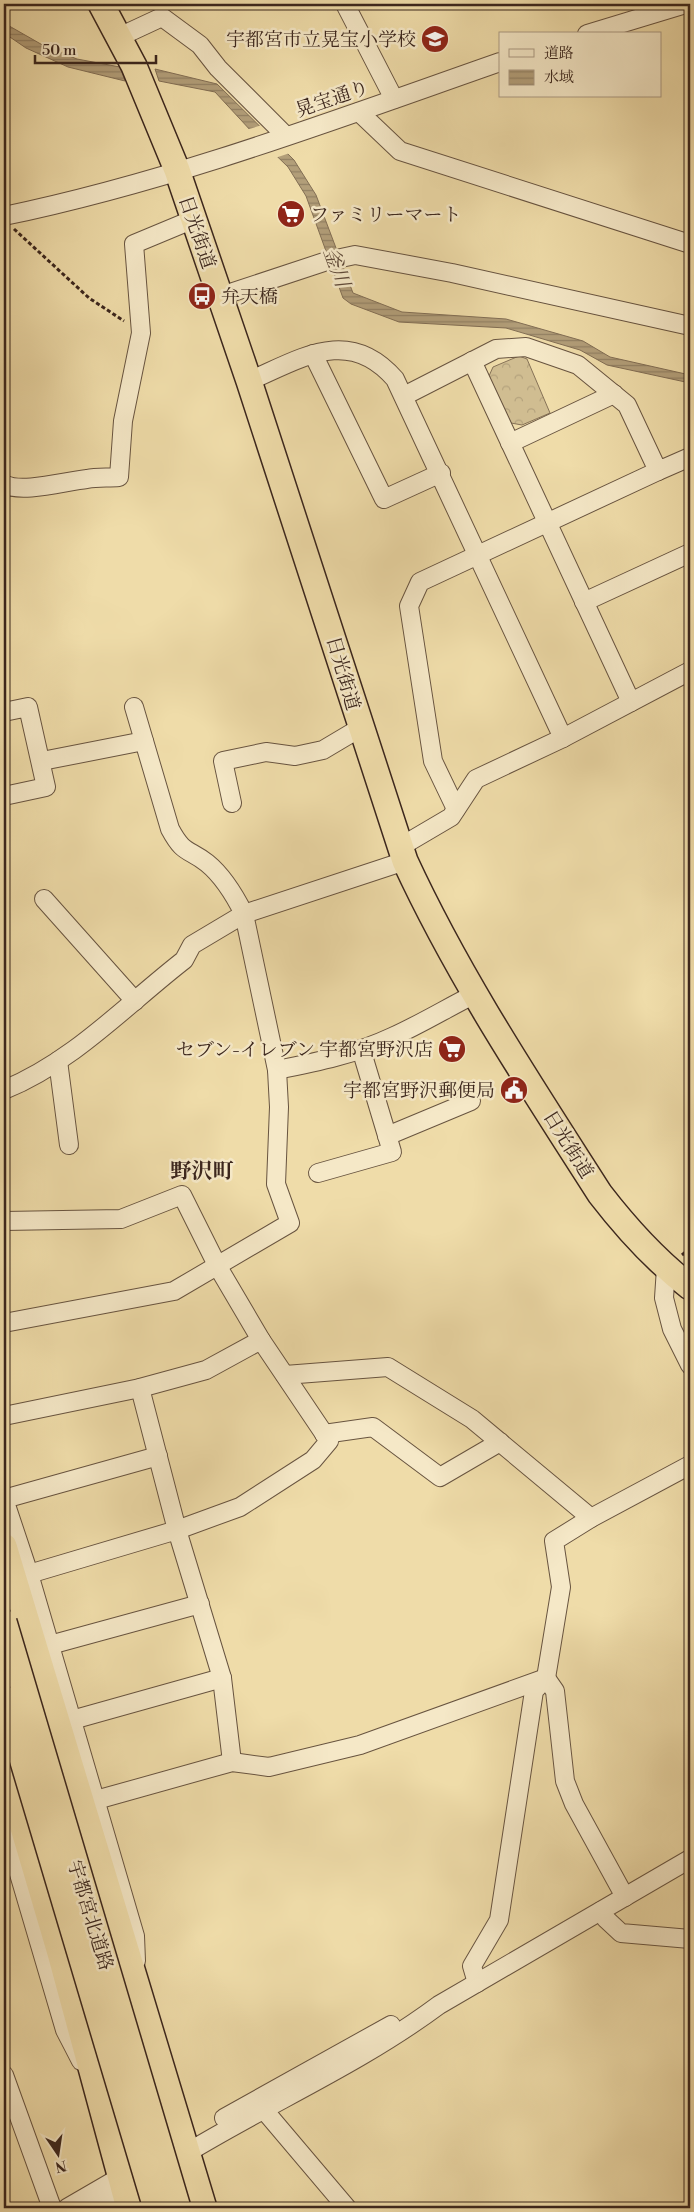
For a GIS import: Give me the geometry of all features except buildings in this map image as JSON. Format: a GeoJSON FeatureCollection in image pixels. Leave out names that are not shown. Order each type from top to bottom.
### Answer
{"type":"FeatureCollection","features":[{"type":"Feature","properties":{"kind":"highway","name":"日光街道"},"geometry":{"type":"LineString","coordinates":[[101,4],[138,74],[177,170],[221,296],[330,626],[360,728],[403,854],[431,915],[474,994],[600,1194],[622,1223],[666,1268],[690,1287]]}},
{"type":"Feature","properties":{"kind":"highway"},"geometry":{"type":"LineString","coordinates":[[4,1546],[204,2208]]}},
{"type":"Feature","properties":{"kind":"highway","name":"宇都宮北道路"},"geometry":{"type":"LineString","coordinates":[[4,1622],[178,2208]]}},
{"type":"Feature","properties":{"kind":"highway","name":"宇都宮北道路"},"geometry":{"type":"LineString","coordinates":[[4,1698],[156,2208]]}},
{"type":"Feature","properties":{"kind":"highway"},"geometry":{"type":"LineString","coordinates":[[4,1763],[60,1953],[126,2198]]}},
{"type":"Feature","properties":{"kind":"street"},"geometry":{"type":"LineString","coordinates":[[345,4],[394,99]]}},
{"type":"Feature","properties":{"kind":"street"},"geometry":{"type":"LineString","coordinates":[[594,32],[686,4]]}},
{"type":"Feature","properties":{"kind":"street"},"geometry":{"type":"LineString","coordinates":[[119,36],[165,10],[200,45],[274,139]]}},
{"type":"Feature","properties":{"kind":"street","name":"晃宝通り"},"geometry":{"type":"LineString","coordinates":[[7,221],[104,193],[359,112],[499,62]]}},
{"type":"Feature","properties":{"kind":"street"},"geometry":{"type":"LineString","coordinates":[[359,112],[400,151],[690,244]]}},
{"type":"Feature","properties":{"kind":"street"},"geometry":{"type":"LineString","coordinates":[[4,484],[8,486],[34,486],[88,478],[119,477],[123,421],[141,333],[134,244],[194,219]]}},
{"type":"Feature","properties":{"kind":"street"},"geometry":{"type":"LineString","coordinates":[[221,296],[335,259],[355,255],[452,273],[690,326]]}},
{"type":"Feature","properties":{"kind":"street"},"geometry":{"type":"LineString","coordinates":[[404,396],[496,349],[526,347],[578,365],[627,405],[658,472]]}},
{"type":"Feature","properties":{"kind":"street"},"geometry":{"type":"LineString","coordinates":[[249,381],[313,354],[342,349],[368,357],[384,366],[396,379],[563,738]]}},
{"type":"Feature","properties":{"kind":"street"},"geometry":{"type":"LineString","coordinates":[[313,354],[384,499],[441,473]]}},
{"type":"Feature","properties":{"kind":"street"},"geometry":{"type":"LineString","coordinates":[[472,362],[631,702]]}},
{"type":"Feature","properties":{"kind":"street"},"geometry":{"type":"LineString","coordinates":[[510,443],[614,394]]}},
{"type":"Feature","properties":{"kind":"street"},"geometry":{"type":"LineString","coordinates":[[456,809],[432,761],[409,606],[420,582],[690,457]]}},
{"type":"Feature","properties":{"kind":"street"},"geometry":{"type":"LineString","coordinates":[[584,602],[690,553]]}},
{"type":"Feature","properties":{"kind":"street"},"geometry":{"type":"LineString","coordinates":[[4,1090],[26,1081],[58,1061],[184,960],[192,945],[244,914],[403,854],[451,817],[476,779],[563,738],[690,671]]}},
{"type":"Feature","properties":{"kind":"street"},"geometry":{"type":"LineString","coordinates":[[4,712],[28,707],[42,761],[46,787],[4,796]]}},
{"type":"Feature","properties":{"kind":"street"},"geometry":{"type":"LineString","coordinates":[[4,1323],[174,1291],[218,1267],[290,1223],[276,1184],[279,1107],[278,1070],[244,914],[236,898],[207,862],[178,845],[170,830],[134,707]]}},
{"type":"Feature","properties":{"kind":"street"},"geometry":{"type":"LineString","coordinates":[[232,803],[223,761],[266,752],[295,756],[323,750],[360,728]]}},
{"type":"Feature","properties":{"kind":"street"},"geometry":{"type":"LineString","coordinates":[[42,761],[144,741]]}},
{"type":"Feature","properties":{"kind":"street"},"geometry":{"type":"LineString","coordinates":[[44,899],[135,1001]]}},
{"type":"Feature","properties":{"kind":"street"},"geometry":{"type":"LineString","coordinates":[[278,1070],[326,1061],[393,1037],[474,994]]}},
{"type":"Feature","properties":{"kind":"street"},"geometry":{"type":"LineString","coordinates":[[318,1173],[392,1152],[361,1049]]}},
{"type":"Feature","properties":{"kind":"street"},"geometry":{"type":"LineString","coordinates":[[58,1061],[69,1145]]}},
{"type":"Feature","properties":{"kind":"street"},"geometry":{"type":"LineString","coordinates":[[387,1136],[471,1101]]}},
{"type":"Feature","properties":{"kind":"street"},"geometry":{"type":"LineString","coordinates":[[4,1221],[120,1219],[182,1195],[218,1267],[261,1340],[329,1441],[313,1460],[240,1507],[177,1530],[29,1574]]}},
{"type":"Feature","properties":{"kind":"street"},"geometry":{"type":"LineString","coordinates":[[666,1268],[664,1298],[672,1329],[690,1365]]}},
{"type":"Feature","properties":{"kind":"street"},"geometry":{"type":"LineString","coordinates":[[4,1416],[140,1388],[206,1370],[261,1340]]}},
{"type":"Feature","properties":{"kind":"street"},"geometry":{"type":"LineString","coordinates":[[285,1375],[388,1367],[472,1419],[591,1518]]}},
{"type":"Feature","properties":{"kind":"street"},"geometry":{"type":"LineString","coordinates":[[140,1388],[177,1530],[222,1678],[232,1762]]}},
{"type":"Feature","properties":{"kind":"street"},"geometry":{"type":"LineString","coordinates":[[324,1434],[373,1427],[440,1477],[500,1442]]}},
{"type":"Feature","properties":{"kind":"street"},"geometry":{"type":"LineString","coordinates":[[136,1987],[135,1936],[29,1574],[4,1499],[158,1456]]}},
{"type":"Feature","properties":{"kind":"street"},"geometry":{"type":"LineString","coordinates":[[477,1982],[472,1966],[498,1920],[534,1691],[546,1678],[560,1587],[554,1541],[591,1518],[690,1465]]}},
{"type":"Feature","properties":{"kind":"street"},"geometry":{"type":"LineString","coordinates":[[50,1645],[200,1604]]}},
{"type":"Feature","properties":{"kind":"street"},"geometry":{"type":"LineString","coordinates":[[72,1720],[222,1678]]}},
{"type":"Feature","properties":{"kind":"street"},"geometry":{"type":"LineString","coordinates":[[96,1800],[232,1762],[269,1767],[360,1744],[546,1678]]}},
{"type":"Feature","properties":{"kind":"street"},"geometry":{"type":"LineString","coordinates":[[546,1678],[556,1691],[565,1781],[574,1804],[624,1897]]}},
{"type":"Feature","properties":{"kind":"street"},"geometry":{"type":"LineString","coordinates":[[4,1823],[65,2030],[98,2095]]}},
{"type":"Feature","properties":{"kind":"street"},"geometry":{"type":"LineString","coordinates":[[186,2146],[264,2110],[347,2065],[477,1982],[690,1859]]}},
{"type":"Feature","properties":{"kind":"street"},"geometry":{"type":"LineString","coordinates":[[601,1910],[606,1919],[621,1933],[690,1939]]}},
{"type":"Feature","properties":{"kind":"street"},"geometry":{"type":"LineString","coordinates":[[96,2208],[126,2198],[186,2146],[403,2018],[439,2005]]}},
{"type":"Feature","properties":{"kind":"street"},"geometry":{"type":"LineString","coordinates":[[4,2075],[52,2208]]}},
{"type":"Feature","properties":{"kind":"street"},"geometry":{"type":"LineString","coordinates":[[264,2110],[347,2208]]}},
{"type":"Feature","properties":{"kind":"street"},"geometry":{"type":"LineString","coordinates":[[195,2178],[208,2208]]}},
{"type":"Feature","properties":{"kind":"street"},"geometry":{"type":"LineString","coordinates":[[67,2208],[126,2198]]}},
{"type":"Feature","properties":{"kind":"path"},"geometry":{"type":"LineString","coordinates":[[7,221],[89,298],[141,333]]}},
{"type":"Feature","properties":{"kind":"green space"},"geometry":{"type":"Polygon","coordinates":[[[519,356],[527,359],[550,413],[522,425],[511,423],[489,376],[493,367],[519,356]]]}},
{"type":"Feature","properties":{"kind":"water"},"geometry":{"type":"Polygon","coordinates":[[[4,23],[46,47],[77,59],[120,67],[125,81],[68,67],[26,48],[4,33],[4,23]]]}},
{"type":"Feature","properties":{"kind":"water","name":"釜川"},"geometry":{"type":"Polygon","coordinates":[[[155,69],[217,84],[294,160],[316,195],[353,293],[402,312],[506,319],[583,341],[610,357],[690,375],[690,383],[607,365],[580,350],[506,328],[399,322],[351,304],[343,298],[306,196],[288,167],[215,92],[159,81],[155,69]]]}},
{"type":"Feature","properties":{"kind":"pier"},"geometry":{"type":"Polygon","coordinates":[[[262,125],[290,153],[275,158],[246,130],[262,125]]]}},
{"type":"Feature","properties":{"kind":"place","name":"宇都宮市立晃宝小学校"},"geometry":{"type":"Point","coordinates":[435,39]}},
{"type":"Feature","properties":{"kind":"place","name":"ファミリーマート"},"geometry":{"type":"Point","coordinates":[291,214]}},
{"type":"Feature","properties":{"kind":"place","name":"弁天橋"},"geometry":{"type":"Point","coordinates":[202,296]}},
{"type":"Feature","properties":{"kind":"place","name":"セブン-イレブン 宇都宮野沢店"},"geometry":{"type":"Point","coordinates":[452,1049]}},
{"type":"Feature","properties":{"kind":"place","name":"宇都宮野沢郵便局"},"geometry":{"type":"Point","coordinates":[514,1090]}},
{"type":"Feature","properties":{"kind":"district","name":"野沢町"},"geometry":{"type":"Point","coordinates":[202,1171]}}]}
